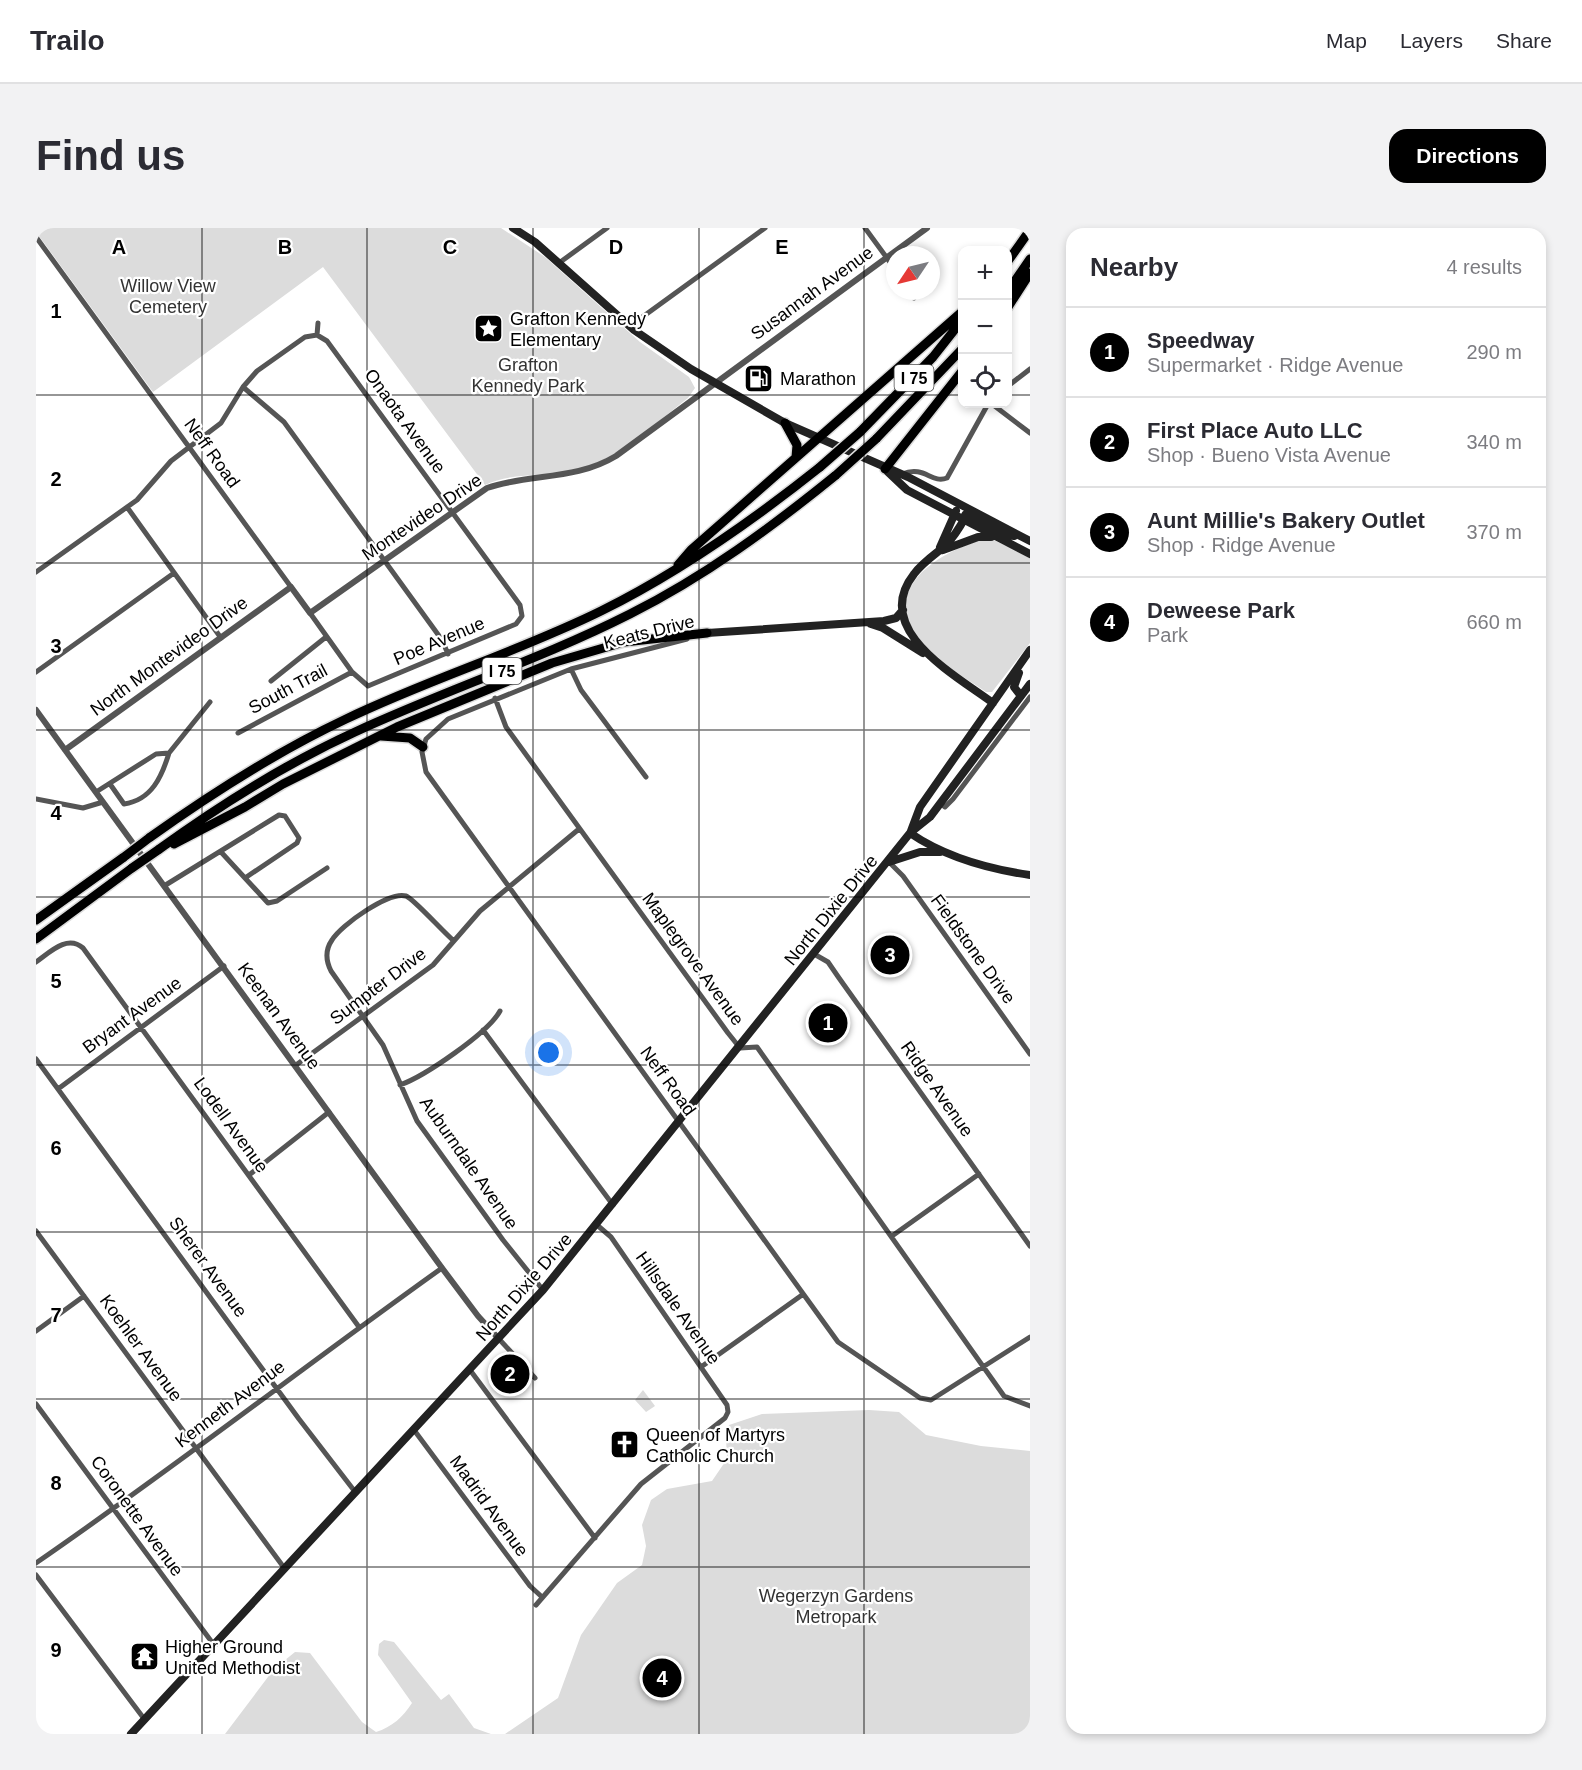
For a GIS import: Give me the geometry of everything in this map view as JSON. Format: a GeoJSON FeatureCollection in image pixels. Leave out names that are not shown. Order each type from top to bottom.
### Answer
{"type":"FeatureCollection","features":[{"type":"Feature","properties":{"kind":"highway"},"geometry":{"type":"LineString","coordinates":[[1012,255],[1030,230]]}},
{"type":"Feature","properties":{"kind":"highway"},"geometry":{"type":"LineString","coordinates":[[1012,285],[1030,259]]}},
{"type":"Feature","properties":{"kind":"highway"},"geometry":{"type":"LineString","coordinates":[[1012,301],[1030,273]]}},
{"type":"Feature","properties":{"kind":"highway"},"geometry":{"type":"LineString","coordinates":[[673,572],[691,550],[958,315]]}},
{"type":"Feature","properties":{"kind":"highway","name":"I 75"},"geometry":{"type":"LineString","coordinates":[[36,920],[149,838],[232,782],[339,723],[537,640],[600,611],[673,572],[742,526],[820,467],[860,432],[933,357],[958,325]]}},
{"type":"Feature","properties":{"kind":"highway","name":"I 75"},"geometry":{"type":"LineString","coordinates":[[36,939],[132,868],[253,786],[318,750],[399,712],[558,648],[665,595],[776,522],[836,475],[876,439],[958,353]]}},
{"type":"Feature","properties":{"kind":"highway"},"geometry":{"type":"LineString","coordinates":[[885,469],[958,376]]}},
{"type":"Feature","properties":{"kind":"highway"},"geometry":{"type":"LineString","coordinates":[[785,423],[797,445],[796,457]]}},
{"type":"Feature","properties":{"kind":"highway"},"geometry":{"type":"LineString","coordinates":[[158,850],[190,837],[283,784],[376,736],[552,663],[624,642],[707,633]]}},
{"type":"Feature","properties":{"kind":"highway"},"geometry":{"type":"LineString","coordinates":[[376,736],[410,738],[423,747]]}},
{"type":"Feature","properties":{"kind":"main road"},"geometry":{"type":"LineString","coordinates":[[513,228],[535,242],[655,346],[716,383],[785,423],[917,482],[1029,540]]}},
{"type":"Feature","properties":{"kind":"main road"},"geometry":{"type":"LineString","coordinates":[[885,469],[907,490],[999,533],[1029,540]]}},
{"type":"Feature","properties":{"kind":"main road"},"geometry":{"type":"LineString","coordinates":[[917,482],[935,500],[955,513]]}},
{"type":"Feature","properties":{"kind":"main road"},"geometry":{"type":"LineString","coordinates":[[936,553],[955,513]]}},
{"type":"Feature","properties":{"kind":"main road"},"geometry":{"type":"LineString","coordinates":[[965,518],[995,537],[1030,554]]}},
{"type":"Feature","properties":{"kind":"main road"},"geometry":{"type":"LineString","coordinates":[[928,655],[910,634],[903,610],[908,581],[954,536],[965,518]]}},
{"type":"Feature","properties":{"kind":"main road"},"geometry":{"type":"LineString","coordinates":[[936,553],[978,537],[995,537]]}},
{"type":"Feature","properties":{"kind":"main road","name":"Keats Drive"},"geometry":{"type":"LineString","coordinates":[[707,633],[867,622],[896,618],[903,610]]}},
{"type":"Feature","properties":{"kind":"main road"},"geometry":{"type":"LineString","coordinates":[[867,622],[883,628],[908,646],[928,655],[993,703]]}},
{"type":"Feature","properties":{"kind":"main road"},"geometry":{"type":"LineString","coordinates":[[1026,698],[1014,687],[1014,680],[1030,652]]}},
{"type":"Feature","properties":{"kind":"main road","name":"North Dixie Drive"},"geometry":{"type":"LineString","coordinates":[[910,834],[920,807],[1030,652]]}},
{"type":"Feature","properties":{"kind":"main road","name":"North Dixie Drive"},"geometry":{"type":"LineString","coordinates":[[131,1734],[543,1290],[910,834],[930,817],[1026,698],[1030,684]]}},
{"type":"Feature","properties":{"kind":"main road"},"geometry":{"type":"LineString","coordinates":[[940,803],[934,799],[942,778]]}},
{"type":"Feature","properties":{"kind":"main road"},"geometry":{"type":"LineString","coordinates":[[910,834],[946,853],[988,867],[1030,874]]}},
{"type":"Feature","properties":{"kind":"main road"},"geometry":{"type":"LineString","coordinates":[[889,862],[920,852],[946,853]]}},
{"type":"Feature","properties":{"kind":"street"},"geometry":{"type":"LineString","coordinates":[[559,262],[607,228]]}},
{"type":"Feature","properties":{"kind":"street"},"geometry":{"type":"LineString","coordinates":[[630,326],[765,228]]}},
{"type":"Feature","properties":{"kind":"street"},"geometry":{"type":"LineString","coordinates":[[865,228],[886,258]]}},
{"type":"Feature","properties":{"kind":"street","name":"Susannah Avenue"},"geometry":{"type":"LineString","coordinates":[[902,246],[927,228]]}},
{"type":"Feature","properties":{"kind":"street","name":"Neff Road"},"geometry":{"type":"LineString","coordinates":[[36,237],[326,637],[352,672],[366,685]]}},
{"type":"Feature","properties":{"kind":"street","name":"Susannah Avenue"},"geometry":{"type":"LineString","coordinates":[[716,383],[886,258]]}},
{"type":"Feature","properties":{"kind":"street"},"geometry":{"type":"LineString","coordinates":[[36,572],[148,489],[171,461],[221,423],[243,387],[257,371],[304,337],[317,335],[318,323]]}},
{"type":"Feature","properties":{"kind":"street","name":"Onaota Avenue"},"geometry":{"type":"LineString","coordinates":[[317,335],[327,341],[520,605],[521,619]]}},
{"type":"Feature","properties":{"kind":"street"},"geometry":{"type":"LineString","coordinates":[[1012,383],[1030,369]]}},
{"type":"Feature","properties":{"kind":"street"},"geometry":{"type":"LineString","coordinates":[[1023,375],[1029,379]]}},
{"type":"Feature","properties":{"kind":"street","name":"Montevideo Drive"},"geometry":{"type":"LineString","coordinates":[[310,613],[487,488],[500,483],[572,474],[606,462],[716,383]]}},
{"type":"Feature","properties":{"kind":"street"},"geometry":{"type":"LineString","coordinates":[[243,387],[284,422],[442,640],[448,654]]}},
{"type":"Feature","properties":{"kind":"street"},"geometry":{"type":"LineString","coordinates":[[901,475],[918,471],[939,480],[947,478],[988,408]]}},
{"type":"Feature","properties":{"kind":"street"},"geometry":{"type":"LineString","coordinates":[[996,408],[1030,433]]}},
{"type":"Feature","properties":{"kind":"street"},"geometry":{"type":"LineString","coordinates":[[126,507],[221,638]]}},
{"type":"Feature","properties":{"kind":"street"},"geometry":{"type":"LineString","coordinates":[[36,672],[174,573]]}},
{"type":"Feature","properties":{"kind":"street","name":"North Montevideo Drive"},"geometry":{"type":"LineString","coordinates":[[65,750],[291,587]]}},
{"type":"Feature","properties":{"kind":"street","name":"Poe Avenue"},"geometry":{"type":"LineString","coordinates":[[366,685],[372,686],[448,654],[516,624],[521,619]]}},
{"type":"Feature","properties":{"kind":"street","name":"Keats Drive"},"geometry":{"type":"LineString","coordinates":[[423,747],[432,731],[448,719],[495,698],[571,669],[707,633]]}},
{"type":"Feature","properties":{"kind":"street"},"geometry":{"type":"LineString","coordinates":[[271,681],[326,637]]}},
{"type":"Feature","properties":{"kind":"street"},"geometry":{"type":"LineString","coordinates":[[571,669],[581,690],[646,777]]}},
{"type":"Feature","properties":{"kind":"street","name":"South Trail"},"geometry":{"type":"LineString","coordinates":[[238,733],[352,672]]}},
{"type":"Feature","properties":{"kind":"street","name":"Maplegrove Avenue"},"geometry":{"type":"LineString","coordinates":[[495,698],[507,727],[740,1048],[757,1047],[1004,1396],[1030,1406]]}},
{"type":"Feature","properties":{"kind":"street"},"geometry":{"type":"LineString","coordinates":[[110,784],[124,804],[134,802],[154,788],[161,779],[169,753],[210,702]]}},
{"type":"Feature","properties":{"kind":"street","name":"Keenan Avenue"},"geometry":{"type":"LineString","coordinates":[[36,710],[442,1268],[478,1316],[499,1339]]}},
{"type":"Feature","properties":{"kind":"street","name":"Neff Road"},"geometry":{"type":"LineString","coordinates":[[423,747],[422,761],[426,772],[508,889],[680,1122],[802,1294],[844,1348],[927,1400],[936,1399],[984,1367]]}},
{"type":"Feature","properties":{"kind":"street"},"geometry":{"type":"LineString","coordinates":[[96,792],[156,754],[169,753]]}},
{"type":"Feature","properties":{"kind":"street"},"geometry":{"type":"LineString","coordinates":[[36,799],[83,808],[103,802]]}},
{"type":"Feature","properties":{"kind":"street"},"geometry":{"type":"LineString","coordinates":[[164,886],[279,815],[287,818],[299,837],[297,843],[245,878]]}},
{"type":"Feature","properties":{"kind":"street","name":"Sumpter Drive"},"geometry":{"type":"LineString","coordinates":[[296,1065],[433,965],[480,911],[579,829]]}},
{"type":"Feature","properties":{"kind":"street"},"geometry":{"type":"LineString","coordinates":[[221,852],[263,900],[272,903],[327,868]]}},
{"type":"Feature","properties":{"kind":"street","name":"Fieldstone Drive"},"geometry":{"type":"LineString","coordinates":[[889,862],[903,876],[1030,1054]]}},
{"type":"Feature","properties":{"kind":"street","name":"Auburndale Avenue"},"geometry":{"type":"LineString","coordinates":[[454,941],[434,924],[416,902],[403,895],[384,899],[340,931],[329,946],[328,967],[383,1045],[417,1121],[503,1240],[543,1290]]}},
{"type":"Feature","properties":{"kind":"street","name":"Lodell Avenue"},"geometry":{"type":"LineString","coordinates":[[36,962],[65,943],[77,943],[141,1027],[359,1327]]}},
{"type":"Feature","properties":{"kind":"street","name":"Ridge Avenue"},"geometry":{"type":"LineString","coordinates":[[814,954],[828,962],[840,978],[1030,1246]]}},
{"type":"Feature","properties":{"kind":"street","name":"Bryant Avenue"},"geometry":{"type":"LineString","coordinates":[[58,1089],[224,966]]}},
{"type":"Feature","properties":{"kind":"street"},"geometry":{"type":"LineString","coordinates":[[400,1085],[418,1077],[483,1030],[500,1011]]}},
{"type":"Feature","properties":{"kind":"street"},"geometry":{"type":"LineString","coordinates":[[483,1030],[613,1205]]}},
{"type":"Feature","properties":{"kind":"street","name":"Sherer Avenue"},"geometry":{"type":"LineString","coordinates":[[36,1059],[356,1493]]}},
{"type":"Feature","properties":{"kind":"street"},"geometry":{"type":"LineString","coordinates":[[249,1175],[329,1112]]}},
{"type":"Feature","properties":{"kind":"street"},"geometry":{"type":"LineString","coordinates":[[892,1236],[979,1174]]}},
{"type":"Feature","properties":{"kind":"street","name":"Hillsdale Avenue"},"geometry":{"type":"LineString","coordinates":[[595,1538],[649,1476],[725,1418],[728,1412],[727,1405],[611,1237],[597,1225]]}},
{"type":"Feature","properties":{"kind":"street","name":"Koehler Avenue"},"geometry":{"type":"LineString","coordinates":[[36,1231],[285,1569]]}},
{"type":"Feature","properties":{"kind":"street","name":"Kenneth Avenue"},"geometry":{"type":"LineString","coordinates":[[36,1563],[114,1509],[277,1387],[442,1268]]}},
{"type":"Feature","properties":{"kind":"street"},"geometry":{"type":"LineString","coordinates":[[701,1367],[802,1294]]}},
{"type":"Feature","properties":{"kind":"street"},"geometry":{"type":"LineString","coordinates":[[36,1331],[84,1296]]}},
{"type":"Feature","properties":{"kind":"street"},"geometry":{"type":"LineString","coordinates":[[984,1367],[1030,1337]]}},
{"type":"Feature","properties":{"kind":"street"},"geometry":{"type":"LineString","coordinates":[[499,1339],[535,1378]]}},
{"type":"Feature","properties":{"kind":"street"},"geometry":{"type":"LineString","coordinates":[[470,1370],[595,1538],[536,1605]]}},
{"type":"Feature","properties":{"kind":"street","name":"Coronette Avenue"},"geometry":{"type":"LineString","coordinates":[[36,1404],[214,1645]]}},
{"type":"Feature","properties":{"kind":"street","name":"Madrid Avenue"},"geometry":{"type":"LineString","coordinates":[[414,1430],[530,1586],[542,1597]]}},
{"type":"Feature","properties":{"kind":"street"},"geometry":{"type":"LineString","coordinates":[[36,1575],[144,1720]]}},
{"type":"Feature","properties":{"kind":"green space","name":"Grafton Kennedy Park"},"geometry":{"type":"Polygon","coordinates":[[[36,228],[501,228],[545,257],[640,342],[689,377],[695,388],[688,398],[635,440],[591,465],[565,472],[506,478],[485,485],[323,267],[153,392],[36,232],[36,228]]]}},
{"type":"Feature","properties":{"kind":"green space"},"geometry":{"type":"Polygon","coordinates":[[[983,539],[992,539],[1030,558],[1030,643],[992,692],[986,692],[930,653],[917,638],[908,619],[906,602],[911,587],[920,574],[949,553],[983,539]]]}},
{"type":"Feature","properties":{"kind":"green space"},"geometry":{"type":"Polygon","coordinates":[[[643,1390],[655,1406],[646,1412],[635,1400],[643,1390]]]}},
{"type":"Feature","properties":{"kind":"green space","name":"Wegerzyn Gardens Metropark"},"geometry":{"type":"Polygon","coordinates":[[[869,1410],[899,1412],[926,1435],[981,1446],[1030,1451],[1030,1734],[505,1734],[558,1698],[581,1635],[617,1583],[642,1565],[646,1546],[642,1525],[651,1500],[667,1489],[712,1481],[727,1459],[726,1438],[729,1425],[762,1414],[869,1410]]]}},
{"type":"Feature","properties":{"kind":"green space"},"geometry":{"type":"Polygon","coordinates":[[[384,1640],[394,1642],[441,1700],[449,1694],[474,1728],[491,1734],[225,1734],[274,1669],[295,1652],[310,1653],[362,1722],[376,1732],[387,1727],[401,1717],[412,1703],[378,1655],[379,1644],[384,1640]]]}},
{"type":"Feature","properties":{"kind":"place","name":"Grafton Kennedy Elementary"},"geometry":{"type":"Point","coordinates":[489,329]}},
{"type":"Feature","properties":{"kind":"place","name":"Marathon"},"geometry":{"type":"Point","coordinates":[759,379]}},
{"type":"Feature","properties":{"kind":"place","name":"Aunt Millie's Bakery Outlet"},"geometry":{"type":"Point","coordinates":[890,955]}},
{"type":"Feature","properties":{"kind":"place","name":"Speedway"},"geometry":{"type":"Point","coordinates":[828,1023]}},
{"type":"Feature","properties":{"kind":"place","name":"First Place Auto LLC"},"geometry":{"type":"Point","coordinates":[510,1374]}},
{"type":"Feature","properties":{"kind":"place","name":"Queen of Martyrs Catholic Church"},"geometry":{"type":"Point","coordinates":[625,1445]}},
{"type":"Feature","properties":{"kind":"place","name":"Higher Ground United Methodist"},"geometry":{"type":"Point","coordinates":[144,1657]}},
{"type":"Feature","properties":{"kind":"place","name":"Deweese Park"},"geometry":{"type":"Point","coordinates":[662,1678]}},
{"type":"Feature","properties":{"kind":"park label","name":"Willow View Cemetery"},"geometry":{"type":"Point","coordinates":[168,296]}}]}
